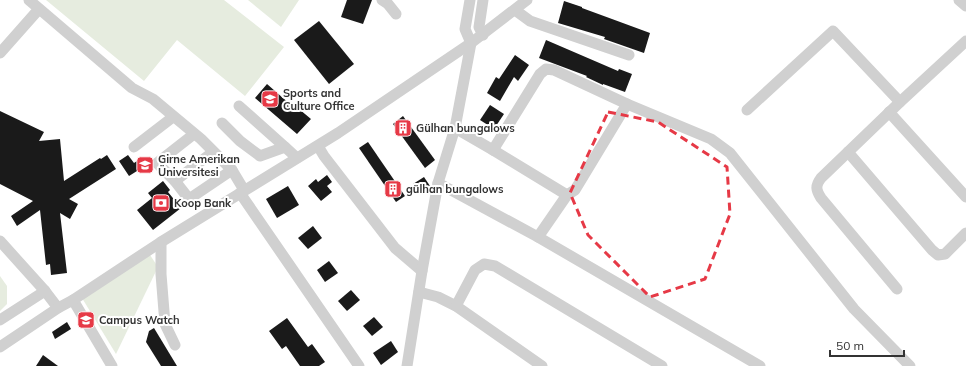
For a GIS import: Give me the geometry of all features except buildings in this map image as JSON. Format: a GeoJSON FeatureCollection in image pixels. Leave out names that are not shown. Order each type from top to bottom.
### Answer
{"type":"FeatureCollection","features":[{"type":"Feature","properties":{"kind":"street"},"geometry":{"type":"LineString","coordinates":[[29,0],[132,88],[153,99],[194,134],[232,170],[242,191],[359,366]]}},
{"type":"Feature","properties":{"kind":"street"},"geometry":{"type":"LineString","coordinates":[[382,0],[388,4],[396,14]]}},
{"type":"Feature","properties":{"kind":"street"},"geometry":{"type":"LineString","coordinates":[[407,366],[438,183],[455,128],[471,44],[465,29],[470,0]]}},
{"type":"Feature","properties":{"kind":"street"},"geometry":{"type":"LineString","coordinates":[[482,0],[479,26],[483,35]]}},
{"type":"Feature","properties":{"kind":"street"},"geometry":{"type":"LineString","coordinates":[[0,347],[161,242],[242,191],[318,146],[471,44],[526,0]]}},
{"type":"Feature","properties":{"kind":"street"},"geometry":{"type":"LineString","coordinates":[[959,0],[966,6]]}},
{"type":"Feature","properties":{"kind":"street"},"geometry":{"type":"LineString","coordinates":[[0,53],[39,9]]}},
{"type":"Feature","properties":{"kind":"street"},"geometry":{"type":"LineString","coordinates":[[515,10],[530,21],[629,55]]}},
{"type":"Feature","properties":{"kind":"street"},"geometry":{"type":"LineString","coordinates":[[747,110],[833,31],[900,102]]}},
{"type":"Feature","properties":{"kind":"street"},"geometry":{"type":"LineString","coordinates":[[896,289],[817,192],[816,188],[818,182],[848,152],[966,41]]}},
{"type":"Feature","properties":{"kind":"street"},"geometry":{"type":"LineString","coordinates":[[493,150],[540,74],[546,69],[554,70],[627,104],[711,139],[730,153],[854,309],[910,366]]}},
{"type":"Feature","properties":{"kind":"street"},"geometry":{"type":"LineString","coordinates":[[538,237],[567,194],[575,190],[627,104]]}},
{"type":"Feature","properties":{"kind":"street"},"geometry":{"type":"LineString","coordinates":[[239,106],[297,158]]}},
{"type":"Feature","properties":{"kind":"street"},"geometry":{"type":"LineString","coordinates":[[889,112],[966,198]]}},
{"type":"Feature","properties":{"kind":"street"},"geometry":{"type":"LineString","coordinates":[[134,147],[173,117]]}},
{"type":"Feature","properties":{"kind":"street"},"geometry":{"type":"LineString","coordinates":[[222,123],[240,141],[260,156],[285,147]]}},
{"type":"Feature","properties":{"kind":"street"},"geometry":{"type":"LineString","coordinates":[[455,128],[567,194]]}},
{"type":"Feature","properties":{"kind":"street"},"geometry":{"type":"LineString","coordinates":[[194,134],[157,163],[189,199],[232,170]]}},
{"type":"Feature","properties":{"kind":"street"},"geometry":{"type":"LineString","coordinates":[[318,146],[324,156],[395,248],[422,271]]}},
{"type":"Feature","properties":{"kind":"street"},"geometry":{"type":"LineString","coordinates":[[174,181],[213,152]]}},
{"type":"Feature","properties":{"kind":"street"},"geometry":{"type":"LineString","coordinates":[[848,152],[938,255],[945,254],[966,233]]}},
{"type":"Feature","properties":{"kind":"street"},"geometry":{"type":"LineString","coordinates":[[438,183],[538,237],[760,366]]}},
{"type":"Feature","properties":{"kind":"street"},"geometry":{"type":"LineString","coordinates":[[0,241],[45,291],[58,308]]}},
{"type":"Feature","properties":{"kind":"street"},"geometry":{"type":"LineString","coordinates":[[161,242],[161,274],[165,324],[175,345]]}},
{"type":"Feature","properties":{"kind":"street"},"geometry":{"type":"LineString","coordinates":[[456,306],[475,270],[484,264],[495,266],[662,366]]}},
{"type":"Feature","properties":{"kind":"street"},"geometry":{"type":"LineString","coordinates":[[0,320],[45,291]]}},
{"type":"Feature","properties":{"kind":"street"},"geometry":{"type":"LineString","coordinates":[[419,292],[438,297],[456,306],[542,366]]}},
{"type":"Feature","properties":{"kind":"street"},"geometry":{"type":"LineString","coordinates":[[73,300],[112,366]]}},
{"type":"Feature","properties":{"kind":"highlighted area"},"geometry":{"type":"Polygon","coordinates":[[[608,112],[658,122],[727,167],[730,214],[705,279],[650,297],[588,235],[570,193],[608,112]]]}},
{"type":"Feature","properties":{"kind":"shaded area"},"geometry":{"type":"Polygon","coordinates":[[[46,0],[224,0],[284,47],[245,96],[177,40],[144,81],[46,0]]]}},
{"type":"Feature","properties":{"kind":"shaded area"},"geometry":{"type":"Polygon","coordinates":[[[248,0],[299,0],[281,27],[248,0]]]}},
{"type":"Feature","properties":{"kind":"shaded area"},"geometry":{"type":"Polygon","coordinates":[[[150,255],[158,267],[116,354],[82,298],[150,255]]]}},
{"type":"Feature","properties":{"kind":"shaded area"},"geometry":{"type":"Polygon","coordinates":[[[0,276],[7,286],[7,304],[0,311],[0,276]]]}},
{"type":"Feature","properties":{"kind":"place","name":"Sports and Culture Office"},"geometry":{"type":"Point","coordinates":[270,99]}},
{"type":"Feature","properties":{"kind":"place","name":"Gülhan bungalows"},"geometry":{"type":"Point","coordinates":[403,128]}},
{"type":"Feature","properties":{"kind":"place","name":"Girne Amerikan Üniversitesi"},"geometry":{"type":"Point","coordinates":[145,165]}},
{"type":"Feature","properties":{"kind":"place","name":"gülhan bungalows"},"geometry":{"type":"Point","coordinates":[393,189]}},
{"type":"Feature","properties":{"kind":"place","name":"Koop Bank"},"geometry":{"type":"Point","coordinates":[161,203]}},
{"type":"Feature","properties":{"kind":"place","name":"Campus Watch"},"geometry":{"type":"Point","coordinates":[86,320]}}]}
